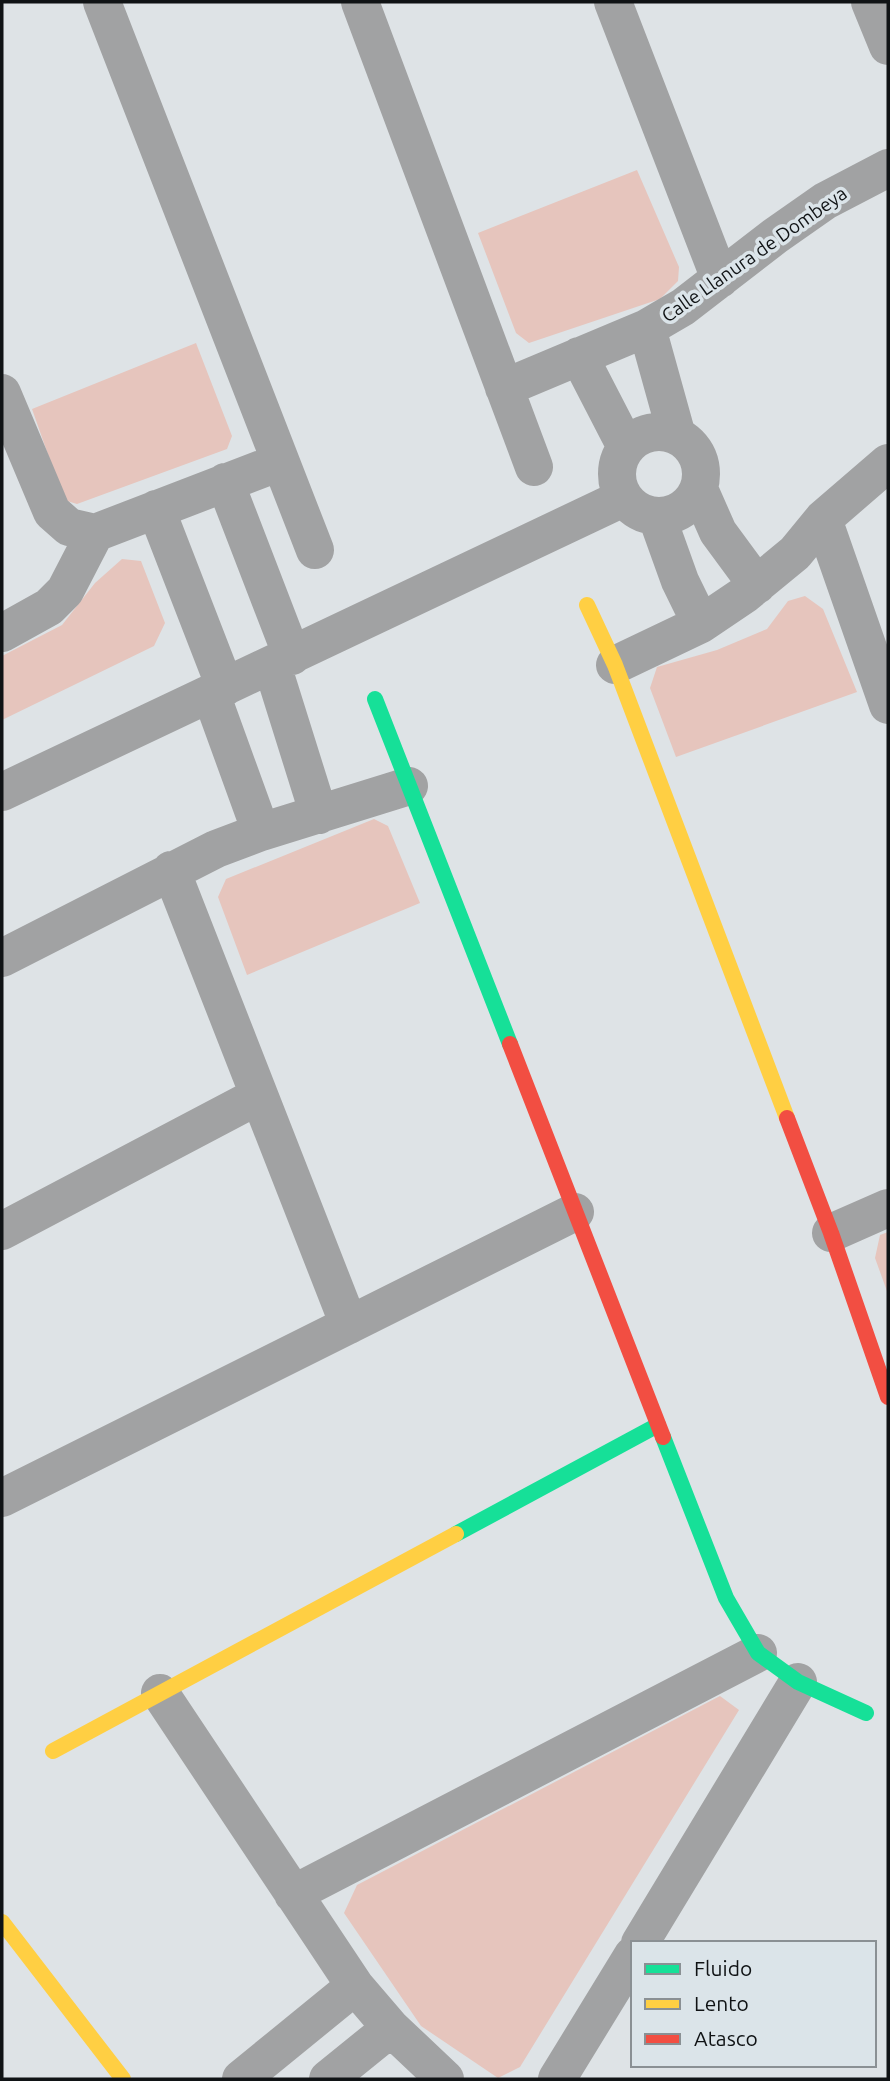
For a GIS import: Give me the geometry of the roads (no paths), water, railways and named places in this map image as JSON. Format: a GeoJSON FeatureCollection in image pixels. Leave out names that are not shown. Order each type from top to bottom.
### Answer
{"type":"FeatureCollection","features":[{"type":"Feature","properties":{"kind":"street"},"geometry":{"type":"LineString","coordinates":[[102,2],[315,550]]}},
{"type":"Feature","properties":{"kind":"street"},"geometry":{"type":"LineString","coordinates":[[360,2],[534,467]]}},
{"type":"Feature","properties":{"kind":"street"},"geometry":{"type":"LineString","coordinates":[[613,2],[720,279]]}},
{"type":"Feature","properties":{"kind":"street"},"geometry":{"type":"LineString","coordinates":[[870,2],[888,46]]}},
{"type":"Feature","properties":{"kind":"street","name":"Calle Llanura de Dombeya"},"geometry":{"type":"LineString","coordinates":[[504,388],[647,328],[683,307],[825,201],[888,168]]}},
{"type":"Feature","properties":{"kind":"street"},"geometry":{"type":"LineString","coordinates":[[647,328],[677,436]]}},
{"type":"Feature","properties":{"kind":"street"},"geometry":{"type":"LineString","coordinates":[[579,356],[626,447]]}},
{"type":"Feature","properties":{"kind":"street"},"geometry":{"type":"LineString","coordinates":[[2,393],[52,512],[69,527],[95,533],[280,462]]}},
{"type":"Feature","properties":{"kind":"street"},"geometry":{"type":"LineString","coordinates":[[650,433],[677,436],[687,443],[700,464],[699,489],[683,509],[670,515],[657,517],[632,508],[617,485],[619,459],[626,447],[637,438],[650,433]]}},
{"type":"Feature","properties":{"kind":"street"},"geometry":{"type":"LineString","coordinates":[[615,665],[701,624],[757,585],[794,552],[823,519],[888,463]]}},
{"type":"Feature","properties":{"kind":"street"},"geometry":{"type":"LineString","coordinates":[[225,482],[282,660],[318,815]]}},
{"type":"Feature","properties":{"kind":"street"},"geometry":{"type":"LineString","coordinates":[[699,489],[718,532],[757,585]]}},
{"type":"Feature","properties":{"kind":"street"},"geometry":{"type":"LineString","coordinates":[[2,792],[623,498]]}},
{"type":"Feature","properties":{"kind":"street"},"geometry":{"type":"LineString","coordinates":[[156,509],[218,690],[261,832]]}},
{"type":"Feature","properties":{"kind":"street"},"geometry":{"type":"LineString","coordinates":[[657,517],[680,581],[701,624]]}},
{"type":"Feature","properties":{"kind":"street"},"geometry":{"type":"LineString","coordinates":[[823,519],[888,705]]}},
{"type":"Feature","properties":{"kind":"street"},"geometry":{"type":"LineString","coordinates":[[2,633],[49,607],[65,591],[95,533]]}},
{"type":"Feature","properties":{"kind":"street"},"geometry":{"type":"LineString","coordinates":[[587,605],[615,665],[831,1233],[888,1397]]}},
{"type":"Feature","properties":{"kind":"street"},"geometry":{"type":"LineString","coordinates":[[375,699],[726,1598],[758,1653],[798,1682],[866,1713]]}},
{"type":"Feature","properties":{"kind":"street"},"geometry":{"type":"LineString","coordinates":[[2,958],[216,849],[261,832],[409,786]]}},
{"type":"Feature","properties":{"kind":"street"},"geometry":{"type":"LineString","coordinates":[[171,870],[349,1325]]}},
{"type":"Feature","properties":{"kind":"street"},"geometry":{"type":"LineString","coordinates":[[2,1230],[258,1096]]}},
{"type":"Feature","properties":{"kind":"street"},"geometry":{"type":"LineString","coordinates":[[831,1233],[888,1208]]}},
{"type":"Feature","properties":{"kind":"street"},"geometry":{"type":"LineString","coordinates":[[2,1498],[575,1212]]}},
{"type":"Feature","properties":{"kind":"street"},"geometry":{"type":"LineString","coordinates":[[53,1751],[659,1426]]}},
{"type":"Feature","properties":{"kind":"street"},"geometry":{"type":"LineString","coordinates":[[293,1894],[758,1653]]}},
{"type":"Feature","properties":{"kind":"street"},"geometry":{"type":"LineString","coordinates":[[641,1941],[798,1682]]}},
{"type":"Feature","properties":{"kind":"street"},"geometry":{"type":"LineString","coordinates":[[160,1693],[355,1986],[391,2028],[445,2079]]}},
{"type":"Feature","properties":{"kind":"street"},"geometry":{"type":"LineString","coordinates":[[2,1922],[123,2079]]}},
{"type":"Feature","properties":{"kind":"street"},"geometry":{"type":"LineString","coordinates":[[557,2079],[631,1958]]}},
{"type":"Feature","properties":{"kind":"street"},"geometry":{"type":"LineString","coordinates":[[241,2079],[355,1986]]}},
{"type":"Feature","properties":{"kind":"street"},"geometry":{"type":"LineString","coordinates":[[328,2079],[391,2028]]}}]}
